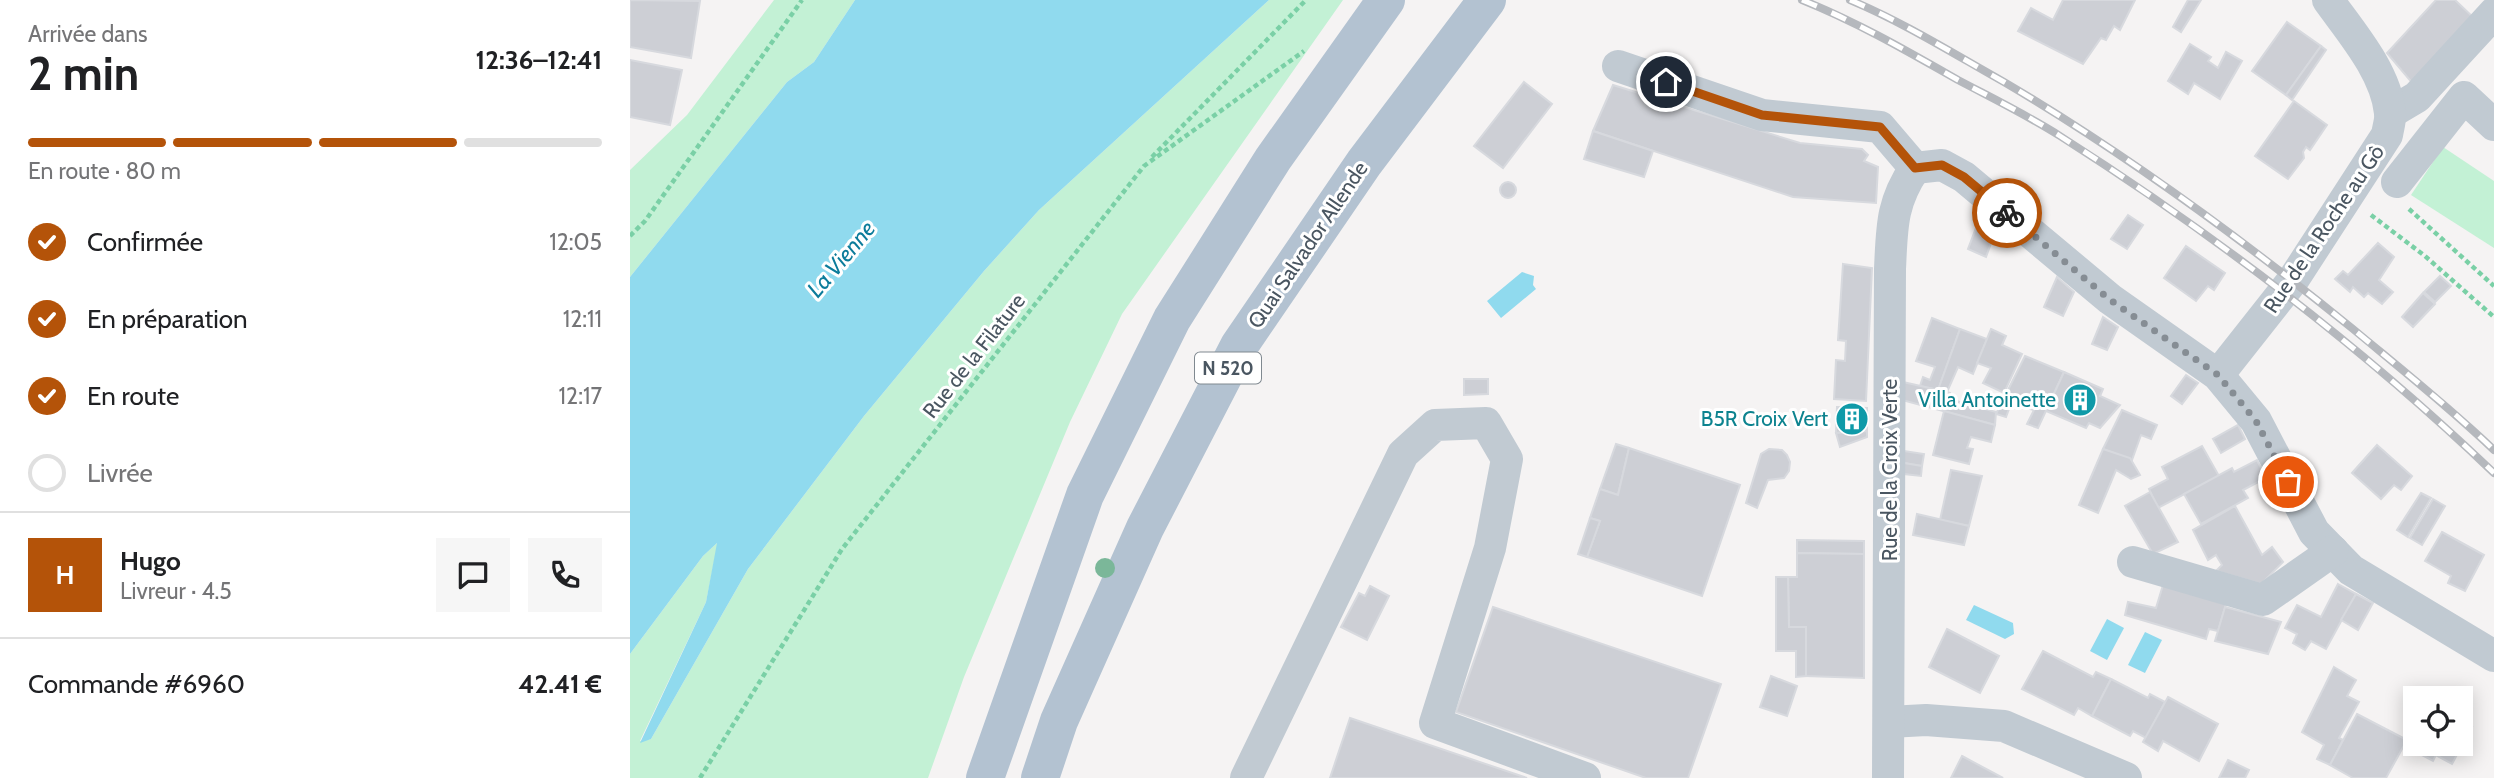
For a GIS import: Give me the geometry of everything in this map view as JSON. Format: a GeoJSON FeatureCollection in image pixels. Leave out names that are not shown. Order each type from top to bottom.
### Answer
{"type":"FeatureCollection","features":[{"type":"Feature","properties":{"kind":"main road"},"geometry":{"type":"LineString","coordinates":[[985,778],[1085,495],[1172,319],[1273,159],[1386,0]]}},
{"type":"Feature","properties":{"kind":"main road","name":"Quai Salvador Allende"},"geometry":{"type":"LineString","coordinates":[[1040,778],[1059,721],[1145,528],[1240,346],[1364,163],[1487,0]]}},
{"type":"Feature","properties":{"kind":"street"},"geometry":{"type":"LineString","coordinates":[[2328,0],[2362,47],[2380,83],[2390,113],[2417,97],[2494,13]]}},
{"type":"Feature","properties":{"kind":"street"},"geometry":{"type":"LineString","coordinates":[[1618,66],[1762,115],[1880,127],[1915,168],[1942,165],[1964,177],[2109,299],[2218,375],[2256,421],[2314,532],[2351,570],[2494,656]]}},
{"type":"Feature","properties":{"kind":"street"},"geometry":{"type":"LineString","coordinates":[[2440,71],[2494,125]]}},
{"type":"Feature","properties":{"kind":"street"},"geometry":{"type":"LineString","coordinates":[[2397,182],[2464,97]]}},
{"type":"Feature","properties":{"kind":"street","name":"Rue de la Roche au Gô"},"geometry":{"type":"LineString","coordinates":[[2218,375],[2293,280],[2347,198],[2387,135],[2390,113]]}},
{"type":"Feature","properties":{"kind":"street","name":"Rue de la Croix Verte"},"geometry":{"type":"LineString","coordinates":[[1888,778],[1893,215],[1900,189],[1915,168]]}},
{"type":"Feature","properties":{"kind":"street"},"geometry":{"type":"LineString","coordinates":[[1247,778],[1403,453],[1435,425],[1486,423],[1507,459],[1490,548],[1435,723],[1585,778]]}},
{"type":"Feature","properties":{"kind":"street"},"geometry":{"type":"LineString","coordinates":[[2133,562],[2263,600],[2333,551]]}},
{"type":"Feature","properties":{"kind":"street"},"geometry":{"type":"LineString","coordinates":[[1889,722],[1926,720],[2004,726],[2126,778]]}},
{"type":"Feature","properties":{"kind":"path"},"geometry":{"type":"LineString","coordinates":[[630,236],[645,221],[802,0]]}},
{"type":"Feature","properties":{"kind":"path"},"geometry":{"type":"LineString","coordinates":[[1144,166],[1306,0]]}},
{"type":"Feature","properties":{"kind":"path","name":"Rue de la Filature"},"geometry":{"type":"LineString","coordinates":[[700,778],[842,549],[1144,166],[1312,45]]}},
{"type":"Feature","properties":{"kind":"path"},"geometry":{"type":"LineString","coordinates":[[2397,182],[2399,195],[2406,207],[2494,286]]}},
{"type":"Feature","properties":{"kind":"path"},"geometry":{"type":"LineString","coordinates":[[2347,198],[2425,256],[2494,317]]}},
{"type":"Feature","properties":{"kind":"green space"},"geometry":{"type":"Polygon","coordinates":[[[774,0],[855,0],[814,62],[787,82],[630,277],[630,170],[687,115],[774,0]]]}},
{"type":"Feature","properties":{"kind":"green space"},"geometry":{"type":"Polygon","coordinates":[[[1269,0],[1343,0],[1122,314],[1070,422],[964,677],[928,778],[630,778],[630,654],[703,556],[718,542],[706,602],[640,741],[651,739],[748,569],[864,416],[984,271],[1039,210],[1269,0]]]}},
{"type":"Feature","properties":{"kind":"green space"},"geometry":{"type":"Polygon","coordinates":[[[2443,147],[2494,181],[2494,248],[2411,195],[2443,147]]]}},
{"type":"Feature","properties":{"kind":"water","name":"La Vienne"},"geometry":{"type":"Polygon","coordinates":[[[855,0],[1269,0],[1039,210],[984,271],[864,416],[748,569],[651,739],[640,743],[706,602],[717,543],[703,556],[630,654],[630,277],[787,82],[814,62],[855,0]]]}},
{"type":"Feature","properties":{"kind":"water"},"geometry":{"type":"Polygon","coordinates":[[[1522,272],[1534,276],[1533,285],[1536,289],[1501,318],[1487,301],[1522,272]]]}},
{"type":"Feature","properties":{"kind":"water"},"geometry":{"type":"Polygon","coordinates":[[[1974,605],[2013,623],[2014,634],[2005,639],[1966,620],[1974,605]]]}},
{"type":"Feature","properties":{"kind":"water"},"geometry":{"type":"Polygon","coordinates":[[[2107,619],[2124,628],[2107,660],[2090,651],[2107,619]]]}},
{"type":"Feature","properties":{"kind":"water"},"geometry":{"type":"Polygon","coordinates":[[[2145,632],[2162,640],[2145,673],[2128,665],[2145,632]]]}},
{"type":"Feature","properties":{"kind":"building"},"geometry":{"type":"Polygon","coordinates":[[[630,0],[700,1],[691,58],[630,47],[630,0]]]}},
{"type":"Feature","properties":{"kind":"building"},"geometry":{"type":"Polygon","coordinates":[[[2063,0],[2135,0],[2120,30],[2114,26],[2106,40],[2101,38],[2083,64],[2018,31],[2031,8],[2053,20],[2063,0]]]}},
{"type":"Feature","properties":{"kind":"building"},"geometry":{"type":"Polygon","coordinates":[[[2188,0],[2201,0],[2181,32],[2173,27],[2188,0]]]}},
{"type":"Feature","properties":{"kind":"building"},"geometry":{"type":"Polygon","coordinates":[[[2436,0],[2455,0],[2476,20],[2414,85],[2387,53],[2436,0]]]}},
{"type":"Feature","properties":{"kind":"building"},"geometry":{"type":"Polygon","coordinates":[[[2287,22],[2321,46],[2286,95],[2252,71],[2287,22]]]}},
{"type":"Feature","properties":{"kind":"building"},"geometry":{"type":"Polygon","coordinates":[[[2190,44],[2211,57],[2208,61],[2218,68],[2226,52],[2242,61],[2220,99],[2194,83],[2188,94],[2168,81],[2190,44]]]}},
{"type":"Feature","properties":{"kind":"building"},"geometry":{"type":"Polygon","coordinates":[[[2321,46],[2326,50],[2292,100],[2286,95],[2321,46]]]}},
{"type":"Feature","properties":{"kind":"building"},"geometry":{"type":"Polygon","coordinates":[[[630,60],[682,70],[670,125],[630,117],[630,60]]]}},
{"type":"Feature","properties":{"kind":"building"},"geometry":{"type":"Polygon","coordinates":[[[1524,82],[1552,104],[1503,168],[1474,146],[1524,82]]]}},
{"type":"Feature","properties":{"kind":"building"},"geometry":{"type":"Polygon","coordinates":[[[1613,85],[1800,143],[1862,149],[1868,155],[1864,161],[1878,167],[1876,203],[1793,197],[1593,131],[1613,85]]]}},
{"type":"Feature","properties":{"kind":"building"},"geometry":{"type":"Polygon","coordinates":[[[2294,101],[2327,125],[2310,150],[2306,147],[2304,158],[2288,179],[2255,156],[2294,101]]]}},
{"type":"Feature","properties":{"kind":"building"},"geometry":{"type":"Polygon","coordinates":[[[1593,131],[1653,151],[1644,177],[1584,159],[1593,131]]]}},
{"type":"Feature","properties":{"kind":"building"},"geometry":{"type":"Polygon","coordinates":[[[1508,182],[1514,184],[1514,196],[1508,198],[1502,196],[1500,190],[1502,184],[1508,182]]]}},
{"type":"Feature","properties":{"kind":"building"},"geometry":{"type":"Polygon","coordinates":[[[2128,215],[2143,225],[2127,249],[2111,239],[2128,215]]]}},
{"type":"Feature","properties":{"kind":"building"},"geometry":{"type":"Polygon","coordinates":[[[1979,220],[1998,224],[1986,257],[1968,249],[1979,220]]]}},
{"type":"Feature","properties":{"kind":"building"},"geometry":{"type":"Polygon","coordinates":[[[2378,243],[2394,257],[2379,280],[2393,292],[2382,304],[2368,293],[2364,297],[2353,287],[2350,292],[2335,279],[2343,271],[2348,275],[2378,243]]]}},
{"type":"Feature","properties":{"kind":"building"},"geometry":{"type":"Polygon","coordinates":[[[2186,246],[2225,273],[2214,290],[2208,286],[2196,301],[2164,278],[2186,246]]]}},
{"type":"Feature","properties":{"kind":"building"},"geometry":{"type":"Polygon","coordinates":[[[1843,264],[1872,268],[1866,401],[1834,399],[1836,360],[1845,361],[1846,341],[1838,340],[1843,264]]]}},
{"type":"Feature","properties":{"kind":"building"},"geometry":{"type":"Polygon","coordinates":[[[2440,276],[2451,286],[2435,302],[2424,292],[2440,276]]]}},
{"type":"Feature","properties":{"kind":"building"},"geometry":{"type":"Polygon","coordinates":[[[2057,277],[2074,292],[2063,316],[2044,307],[2057,277]]]}},
{"type":"Feature","properties":{"kind":"building"},"geometry":{"type":"Polygon","coordinates":[[[2423,293],[2435,304],[2413,327],[2402,317],[2423,293]]]}},
{"type":"Feature","properties":{"kind":"building"},"geometry":{"type":"Polygon","coordinates":[[[2103,317],[2118,327],[2107,350],[2092,344],[2103,317]]]}},
{"type":"Feature","properties":{"kind":"building"},"geometry":{"type":"Polygon","coordinates":[[[1932,318],[1960,329],[1938,390],[1920,386],[1923,377],[1930,380],[1935,367],[1916,361],[1932,318]]]}},
{"type":"Feature","properties":{"kind":"building"},"geometry":{"type":"Polygon","coordinates":[[[1960,329],[1987,339],[1973,374],[1958,367],[1947,392],[1938,390],[1960,329]]]}},
{"type":"Feature","properties":{"kind":"building"},"geometry":{"type":"Polygon","coordinates":[[[1991,329],[2006,336],[2002,345],[2022,354],[2004,393],[1983,383],[1991,368],[1977,363],[1991,329]]]}},
{"type":"Feature","properties":{"kind":"building"},"geometry":{"type":"Polygon","coordinates":[[[2025,356],[2064,372],[2038,428],[2027,424],[2034,410],[2030,409],[2029,402],[2021,399],[2012,401],[2006,417],[1996,414],[2025,356]]]}},
{"type":"Feature","properties":{"kind":"building","name":"Villa Antoinette"},"geometry":{"type":"Polygon","coordinates":[[[2064,372],[2103,389],[2100,396],[2120,405],[2100,428],[2089,423],[2086,428],[2046,411],[2064,372]]]}},
{"type":"Feature","properties":{"kind":"building"},"geometry":{"type":"Polygon","coordinates":[[[2186,375],[2198,383],[2182,404],[2171,396],[2186,375]]]}},
{"type":"Feature","properties":{"kind":"building"},"geometry":{"type":"Polygon","coordinates":[[[1464,379],[1488,379],[1488,394],[1464,395],[1464,379]]]}},
{"type":"Feature","properties":{"kind":"building"},"geometry":{"type":"Polygon","coordinates":[[[1903,382],[1947,392],[1950,393],[1949,399],[1996,412],[1995,425],[1902,400],[1903,382]]]}},
{"type":"Feature","properties":{"kind":"building","name":"B5R Croix Vert"},"geometry":{"type":"Polygon","coordinates":[[[1837,407],[1867,408],[1867,431],[1836,433],[1837,407]]]}},
{"type":"Feature","properties":{"kind":"building"},"geometry":{"type":"Polygon","coordinates":[[[2122,410],[2157,425],[2151,439],[2141,435],[2132,460],[2103,449],[2122,410]]]}},
{"type":"Feature","properties":{"kind":"building"},"geometry":{"type":"Polygon","coordinates":[[[1944,411],[1995,425],[1991,442],[1971,437],[1967,448],[1973,449],[1969,464],[1933,455],[1944,411]]]}},
{"type":"Feature","properties":{"kind":"building"},"geometry":{"type":"Polygon","coordinates":[[[2238,425],[2245,439],[2221,453],[2213,439],[2238,425]]]}},
{"type":"Feature","properties":{"kind":"building"},"geometry":{"type":"Polygon","coordinates":[[[1867,431],[1867,437],[1840,447],[1836,433],[1867,431]]]}},
{"type":"Feature","properties":{"kind":"building"},"geometry":{"type":"Polygon","coordinates":[[[1616,444],[1629,448],[1618,495],[1600,489],[1616,444]]]}},
{"type":"Feature","properties":{"kind":"building"},"geometry":{"type":"Polygon","coordinates":[[[2377,445],[2412,476],[2401,490],[2394,485],[2381,499],[2352,473],[2377,445]]]}},
{"type":"Feature","properties":{"kind":"building"},"geometry":{"type":"Polygon","coordinates":[[[2202,446],[2219,476],[2158,508],[2149,489],[2168,479],[2162,467],[2202,446]]]}},
{"type":"Feature","properties":{"kind":"building"},"geometry":{"type":"Polygon","coordinates":[[[1629,448],[1740,485],[1702,596],[1587,557],[1600,521],[1590,518],[1600,489],[1618,495],[1629,448]]]}},
{"type":"Feature","properties":{"kind":"building"},"geometry":{"type":"Polygon","coordinates":[[[1769,449],[1782,450],[1787,455],[1790,462],[1789,471],[1784,478],[1768,480],[1757,508],[1746,503],[1761,454],[1769,449]]]}},
{"type":"Feature","properties":{"kind":"building"},"geometry":{"type":"Polygon","coordinates":[[[2103,449],[2130,458],[2140,475],[2131,479],[2116,470],[2098,513],[2079,505],[2103,449]]]}},
{"type":"Feature","properties":{"kind":"building"},"geometry":{"type":"Polygon","coordinates":[[[1904,451],[1924,454],[1922,466],[1904,463],[1904,451]]]}},
{"type":"Feature","properties":{"kind":"building"},"geometry":{"type":"Polygon","coordinates":[[[2257,460],[2266,478],[2243,490],[2248,498],[2201,524],[2184,494],[2232,468],[2234,472],[2257,460]]]}},
{"type":"Feature","properties":{"kind":"building"},"geometry":{"type":"Polygon","coordinates":[[[1904,463],[1922,466],[1921,476],[1904,474],[1904,463]]]}},
{"type":"Feature","properties":{"kind":"building"},"geometry":{"type":"Polygon","coordinates":[[[1951,470],[1982,476],[1969,526],[1940,520],[1951,470]]]}},
{"type":"Feature","properties":{"kind":"building"},"geometry":{"type":"Polygon","coordinates":[[[2150,492],[2178,542],[2153,554],[2125,506],[2150,492]]]}},
{"type":"Feature","properties":{"kind":"building"},"geometry":{"type":"Polygon","coordinates":[[[2421,493],[2431,498],[2408,537],[2397,530],[2421,493]]]}},
{"type":"Feature","properties":{"kind":"building"},"geometry":{"type":"Polygon","coordinates":[[[2433,499],[2445,506],[2422,545],[2410,538],[2433,499]]]}},
{"type":"Feature","properties":{"kind":"building"},"geometry":{"type":"Polygon","coordinates":[[[2235,506],[2262,555],[2272,547],[2283,562],[2261,584],[2216,571],[2222,565],[2216,555],[2208,560],[2193,530],[2235,506]]]}},
{"type":"Feature","properties":{"kind":"building"},"geometry":{"type":"Polygon","coordinates":[[[1917,514],[1969,526],[1964,545],[1913,535],[1917,514]]]}},
{"type":"Feature","properties":{"kind":"building"},"geometry":{"type":"Polygon","coordinates":[[[1590,518],[1600,521],[1587,557],[1578,554],[1590,518]]]}},
{"type":"Feature","properties":{"kind":"building"},"geometry":{"type":"Polygon","coordinates":[[[2442,532],[2484,555],[2465,591],[2448,583],[2451,576],[2425,561],[2442,532]]]}},
{"type":"Feature","properties":{"kind":"building"},"geometry":{"type":"Polygon","coordinates":[[[1797,540],[1864,541],[1864,554],[1797,553],[1797,540]]]}},
{"type":"Feature","properties":{"kind":"building"},"geometry":{"type":"Polygon","coordinates":[[[1797,553],[1864,554],[1864,678],[1806,676],[1806,627],[1789,627],[1788,577],[1797,577],[1797,553]]]}},
{"type":"Feature","properties":{"kind":"building"},"geometry":{"type":"Polygon","coordinates":[[[1776,577],[1788,577],[1789,627],[1806,627],[1806,676],[1796,677],[1796,651],[1776,651],[1776,577]]]}},
{"type":"Feature","properties":{"kind":"building"},"geometry":{"type":"Polygon","coordinates":[[[2338,584],[2356,594],[2326,649],[2311,641],[2305,650],[2293,643],[2297,634],[2285,628],[2297,605],[2321,617],[2338,584]]]}},
{"type":"Feature","properties":{"kind":"building"},"geometry":{"type":"Polygon","coordinates":[[[2163,585],[2227,601],[2218,631],[2209,629],[2206,639],[2125,615],[2128,602],[2156,608],[2163,585]]]}},
{"type":"Feature","properties":{"kind":"building"},"geometry":{"type":"Polygon","coordinates":[[[1370,586],[1389,596],[1367,640],[1341,627],[1359,593],[1365,596],[1370,586]]]}},
{"type":"Feature","properties":{"kind":"building"},"geometry":{"type":"Polygon","coordinates":[[[2356,594],[2373,603],[2358,630],[2341,620],[2356,594]]]}},
{"type":"Feature","properties":{"kind":"building"},"geometry":{"type":"Polygon","coordinates":[[[1493,607],[1721,684],[1688,778],[1646,778],[1456,712],[1493,607]]]}},
{"type":"Feature","properties":{"kind":"building"},"geometry":{"type":"Polygon","coordinates":[[[2225,607],[2281,622],[2268,654],[2215,641],[2225,607]]]}},
{"type":"Feature","properties":{"kind":"building"},"geometry":{"type":"Polygon","coordinates":[[[1947,629],[1999,656],[1980,693],[1929,667],[1947,629]]]}},
{"type":"Feature","properties":{"kind":"building"},"geometry":{"type":"Polygon","coordinates":[[[2043,651],[2093,677],[2096,672],[2111,679],[2092,716],[2078,708],[2074,715],[2022,689],[2043,651]]]}},
{"type":"Feature","properties":{"kind":"building"},"geometry":{"type":"Polygon","coordinates":[[[2334,667],[2356,680],[2347,696],[2359,702],[2339,738],[2343,740],[2330,765],[2317,759],[2324,745],[2302,732],[2334,667]]]}},
{"type":"Feature","properties":{"kind":"building"},"geometry":{"type":"Polygon","coordinates":[[[1771,676],[1797,686],[1787,716],[1760,707],[1771,676]]]}},
{"type":"Feature","properties":{"kind":"building"},"geometry":{"type":"Polygon","coordinates":[[[2111,679],[2148,698],[2150,694],[2165,702],[2146,738],[2133,731],[2130,736],[2092,716],[2111,679]]]}},
{"type":"Feature","properties":{"kind":"building"},"geometry":{"type":"Polygon","coordinates":[[[2168,697],[2218,724],[2199,761],[2163,741],[2158,751],[2143,742],[2168,697]]]}},
{"type":"Feature","properties":{"kind":"building"},"geometry":{"type":"Polygon","coordinates":[[[2357,714],[2403,738],[2403,747],[2386,778],[2353,778],[2330,765],[2357,714]]]}},
{"type":"Feature","properties":{"kind":"building"},"geometry":{"type":"Polygon","coordinates":[[[1350,718],[1527,778],[1330,778],[1350,718]]]}},
{"type":"Feature","properties":{"kind":"building"},"geometry":{"type":"Polygon","coordinates":[[[1962,756],[2003,778],[1951,778],[1962,756]]]}},
{"type":"Feature","properties":{"kind":"building"},"geometry":{"type":"Polygon","coordinates":[[[2438,756],[2456,756],[2452,764],[2438,756]]]}},
{"type":"Feature","properties":{"kind":"building"},"geometry":{"type":"Polygon","coordinates":[[[2228,760],[2249,770],[2245,778],[2219,778],[2228,760]]]}},
{"type":"Feature","properties":{"kind":"railway"},"geometry":{"type":"LineString","coordinates":[[1802,0],[1862,27],[2022,114],[2117,173],[2285,294],[2392,381],[2494,473]]}},
{"type":"Feature","properties":{"kind":"railway"},"geometry":{"type":"LineString","coordinates":[[1850,0],[1909,28],[2004,82],[2140,169],[2353,329],[2425,388],[2494,450]]}},
{"type":"Feature","properties":{"kind":"way so far"},"geometry":{"type":"LineString","coordinates":[[2007,213],[2109,299],[2218,375],[2256,421],[2288,482]]}},
{"type":"Feature","properties":{"kind":"place","name":"Villa Antoinette"},"geometry":{"type":"Point","coordinates":[2080,400]}},
{"type":"Feature","properties":{"kind":"place","name":"B5R Croix Vert"},"geometry":{"type":"Point","coordinates":[1852,419]}},
{"type":"Feature","properties":{"kind":"route"},"geometry":{"type":"LineString","coordinates":[[1666,82],[1762,115],[1880,127],[1915,168],[1942,165],[1964,177],[2007,213]]}}]}
